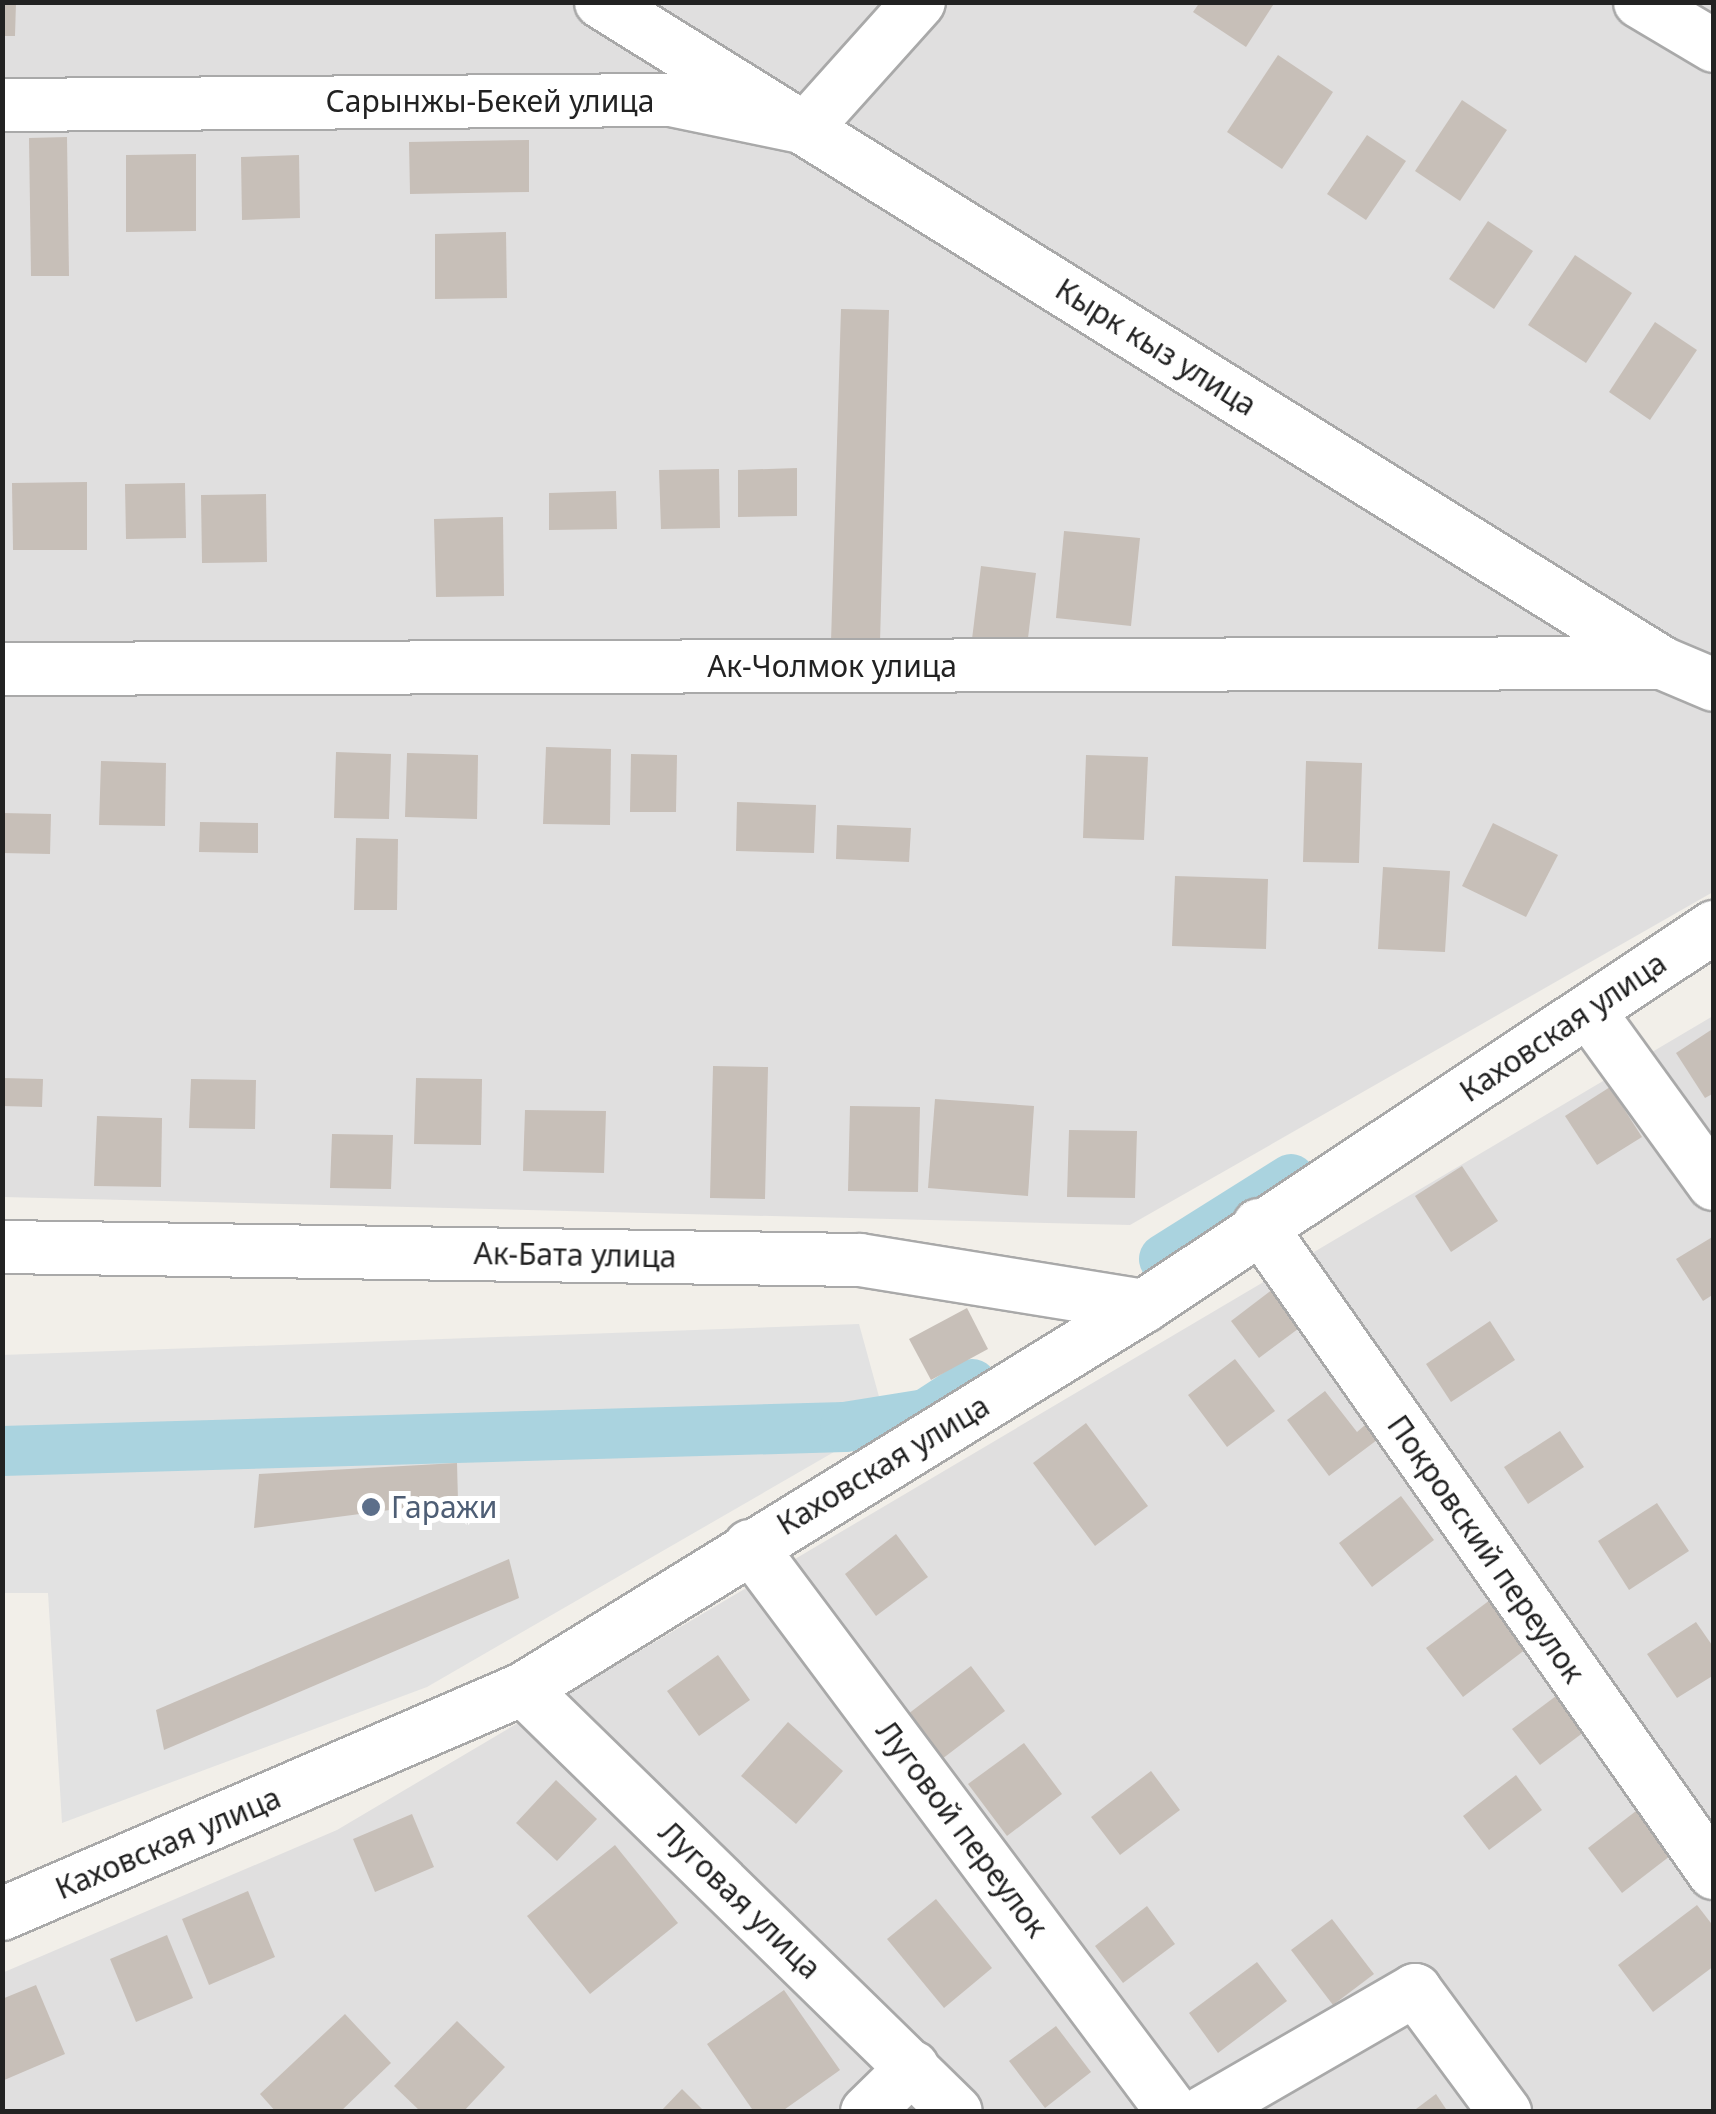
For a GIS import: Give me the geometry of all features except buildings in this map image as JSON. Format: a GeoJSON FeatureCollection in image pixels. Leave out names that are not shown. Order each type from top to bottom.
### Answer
{"type":"FeatureCollection","features":[{"type":"Feature","properties":{"kind":"street","name":"Кырк кыз улица"},"geometry":{"type":"LineString","coordinates":[[601,2],[1662,663],[1714,685]]}},
{"type":"Feature","properties":{"kind":"street"},"geometry":{"type":"LineString","coordinates":[[806,128],[919,2]]}},
{"type":"Feature","properties":{"kind":"street"},"geometry":{"type":"LineString","coordinates":[[1640,2],[1714,46]]}},
{"type":"Feature","properties":{"kind":"street","name":"Сарынжы-Бекей улица"},"geometry":{"type":"LineString","coordinates":[[2,104],[671,100],[806,128]]}},
{"type":"Feature","properties":{"kind":"street","name":"Ак-Чолмок улица"},"geometry":{"type":"LineString","coordinates":[[2,669],[1662,663]]}},
{"type":"Feature","properties":{"kind":"street","name":"Каховская улица"},"geometry":{"type":"LineString","coordinates":[[2,1914],[523,1690],[750,1546],[1144,1306],[1259,1225],[1590,1012],[1714,926]]}},
{"type":"Feature","properties":{"kind":"street"},"geometry":{"type":"LineString","coordinates":[[1590,1012],[1714,1184]]}},
{"type":"Feature","properties":{"kind":"street","name":"Покровский переулок"},"geometry":{"type":"LineString","coordinates":[[1259,1225],[1714,1873]]}},
{"type":"Feature","properties":{"kind":"street","name":"Ак-Бата улица"},"geometry":{"type":"LineString","coordinates":[[2,1246],[860,1260],[1144,1306]]}},
{"type":"Feature","properties":{"kind":"street","name":"Луговой переулок"},"geometry":{"type":"LineString","coordinates":[[750,1546],[1173,2112]]}},
{"type":"Feature","properties":{"kind":"street","name":"Луговая улица"},"geometry":{"type":"LineString","coordinates":[[523,1690],[956,2112]]}},
{"type":"Feature","properties":{"kind":"street"},"geometry":{"type":"LineString","coordinates":[[1204,2112],[1415,1990],[1505,2112]]}},
{"type":"Feature","properties":{"kind":"street"},"geometry":{"type":"LineString","coordinates":[[868,2112],[913,2068]]}},
{"type":"Feature","properties":{"kind":"shaded area"},"geometry":{"type":"Polygon","coordinates":[[[3,3],[1713,3],[1713,892],[1130,1225],[3,1197],[3,3]]]}},
{"type":"Feature","properties":{"kind":"shaded area"},"geometry":{"type":"Polygon","coordinates":[[[1713,1016],[1713,2111],[3,2111],[2,1973],[337,1830],[1713,1016]]]}},
{"type":"Feature","properties":{"kind":"shaded area","name":"Гаражи"},"geometry":{"type":"Polygon","coordinates":[[[859,1324],[886,1422],[427,1687],[62,1823],[48,1593],[3,1593],[2,1355],[859,1324]]]}},
{"type":"Feature","properties":{"kind":"waterway"},"geometry":{"type":"LineString","coordinates":[[1164,1259],[1291,1179]]}},
{"type":"Feature","properties":{"kind":"waterway"},"geometry":{"type":"LineString","coordinates":[[2,1451],[845,1427],[926,1414],[972,1384]]}},
{"type":"Feature","properties":{"kind":"place","name":"Гаражи"},"geometry":{"type":"Point","coordinates":[371,1507]}}]}
